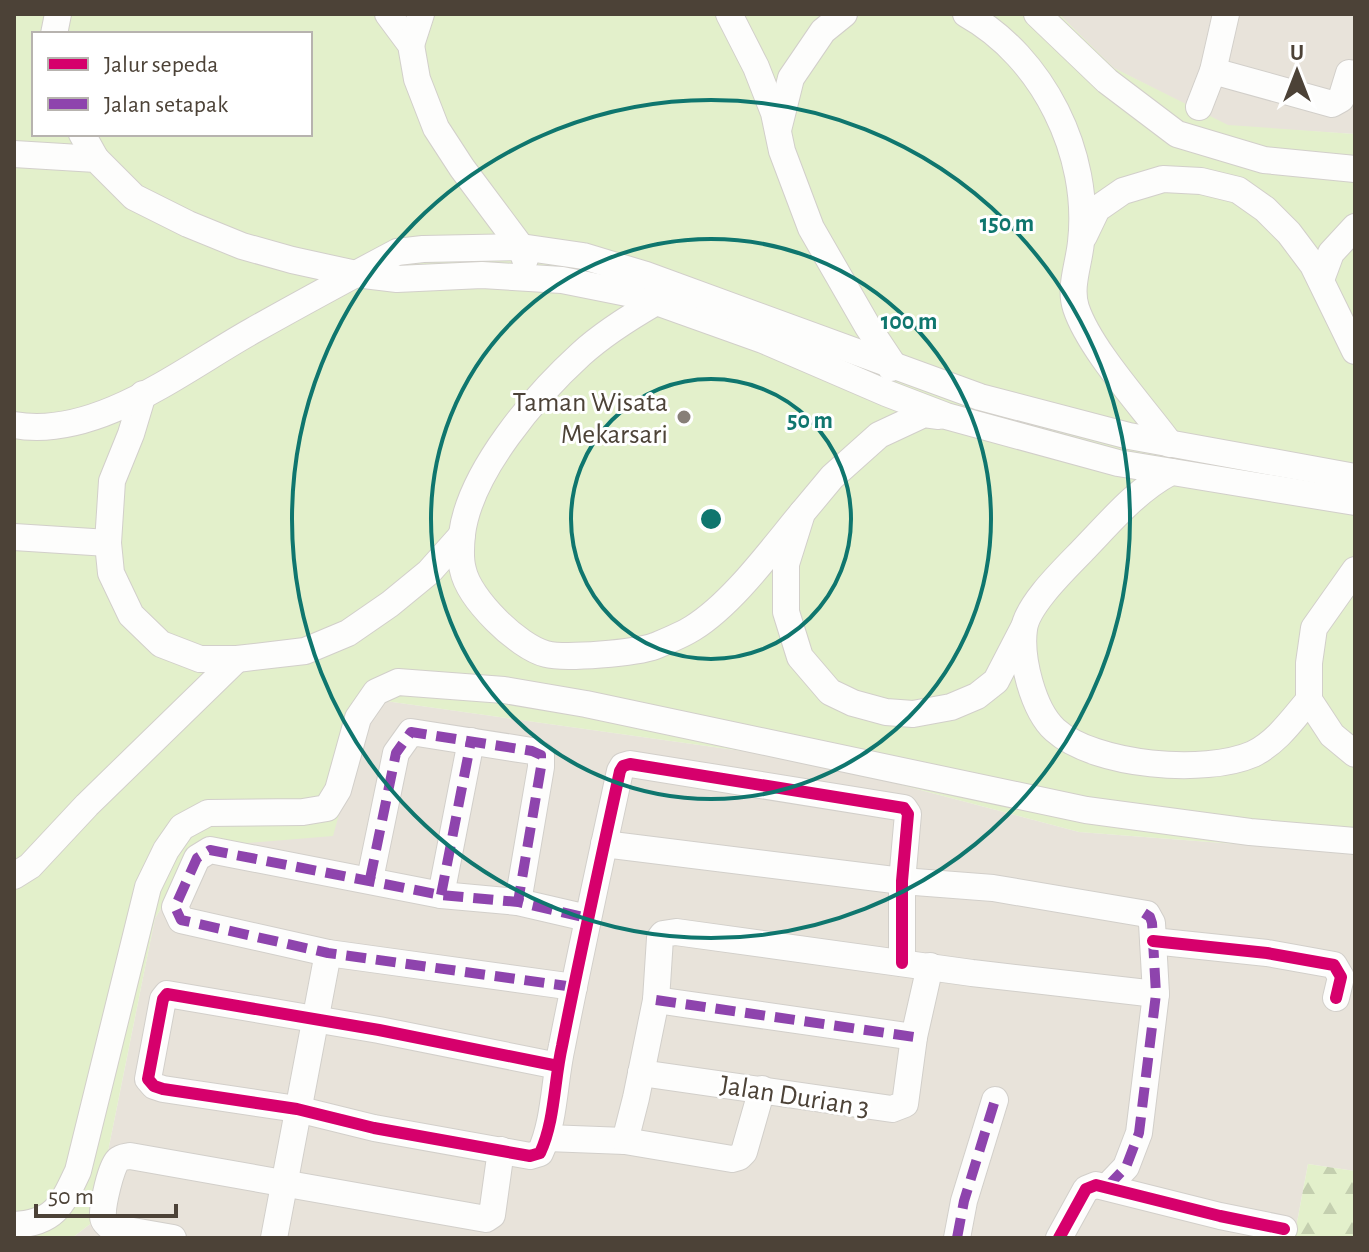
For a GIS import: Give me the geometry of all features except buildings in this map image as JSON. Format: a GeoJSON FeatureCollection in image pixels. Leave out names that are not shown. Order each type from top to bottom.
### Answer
{"type":"FeatureCollection","features":[{"type":"Feature","properties":{"kind":"street"},"geometry":{"type":"LineString","coordinates":[[388,14],[411,45],[417,79],[436,128],[521,247],[531,279]]}},
{"type":"Feature","properties":{"kind":"street"},"geometry":{"type":"LineString","coordinates":[[411,45],[421,14]]}},
{"type":"Feature","properties":{"kind":"street"},"geometry":{"type":"LineString","coordinates":[[729,14],[756,67],[774,113],[782,151],[811,228],[892,363],[886,393]]}},
{"type":"Feature","properties":{"kind":"street"},"geometry":{"type":"LineString","coordinates":[[778,130],[791,78],[823,31],[844,14]]}},
{"type":"Feature","properties":{"kind":"street"},"geometry":{"type":"LineString","coordinates":[[966,14],[989,27],[1026,65],[1055,105],[1073,155],[1081,205],[1075,305],[1085,330],[1170,444]]}},
{"type":"Feature","properties":{"kind":"street"},"geometry":{"type":"LineString","coordinates":[[1037,14],[1107,81],[1177,134],[1264,160],[1355,169]]}},
{"type":"Feature","properties":{"kind":"street"},"geometry":{"type":"LineString","coordinates":[[1199,107],[1213,71],[1226,14]]}},
{"type":"Feature","properties":{"kind":"street"},"geometry":{"type":"LineString","coordinates":[[1213,71],[1332,104],[1340,101],[1349,73]]}},
{"type":"Feature","properties":{"kind":"street"},"geometry":{"type":"LineString","coordinates":[[83,136],[96,159],[134,197],[242,246],[356,274],[397,279],[482,275],[562,280],[637,295],[763,340],[946,416],[1118,463],[1355,502]]}},
{"type":"Feature","properties":{"kind":"street"},"geometry":{"type":"LineString","coordinates":[[14,154],[96,159]]}},
{"type":"Feature","properties":{"kind":"street"},"geometry":{"type":"LineString","coordinates":[[1081,243],[1097,209],[1123,191],[1163,179],[1201,181],[1238,190],[1265,209],[1289,233],[1321,280],[1355,351]]}},
{"type":"Feature","properties":{"kind":"street"},"geometry":{"type":"LineString","coordinates":[[1321,280],[1331,253],[1355,227]]}},
{"type":"Feature","properties":{"kind":"street"},"geometry":{"type":"LineString","coordinates":[[14,425],[34,428],[92,418],[143,394],[397,252],[521,247],[583,256],[634,271],[980,397],[1129,436],[1355,477]]}},
{"type":"Feature","properties":{"kind":"street"},"geometry":{"type":"LineString","coordinates":[[656,302],[623,321],[581,354],[543,394],[488,466],[468,507],[462,535],[463,572],[481,603],[507,632],[546,654],[591,655],[653,647],[695,627],[743,584],[832,477],[879,435],[924,414],[946,416]]}},
{"type":"Feature","properties":{"kind":"street"},"geometry":{"type":"LineString","coordinates":[[143,394],[112,481],[108,543],[111,573],[131,615],[161,644],[200,659],[237,659],[305,651],[348,633],[390,604],[429,572],[462,535]]}},
{"type":"Feature","properties":{"kind":"street"},"geometry":{"type":"LineString","coordinates":[[802,513],[786,564],[786,612],[800,657],[830,692],[853,703],[886,712],[913,714],[951,707],[977,696],[996,681],[1045,590],[1148,484],[1171,472]]}},
{"type":"Feature","properties":{"kind":"street"},"geometry":{"type":"LineString","coordinates":[[14,537],[108,543]]}},
{"type":"Feature","properties":{"kind":"street"},"geometry":{"type":"LineString","coordinates":[[1355,570],[1314,628],[1309,663],[1309,700],[1332,735],[1355,754]]}},
{"type":"Feature","properties":{"kind":"street"},"geometry":{"type":"LineString","coordinates":[[1024,627],[1027,668],[1034,699],[1053,729],[1069,741],[1097,752],[1152,764],[1227,763],[1273,743],[1309,700]]}},
{"type":"Feature","properties":{"kind":"street"},"geometry":{"type":"LineString","coordinates":[[14,876],[30,866],[87,805],[237,659]]}},
{"type":"Feature","properties":{"kind":"street"},"geometry":{"type":"LineString","coordinates":[[14,1225],[37,1224],[62,1204],[78,1171],[148,887],[166,850],[182,827],[208,813],[303,812],[327,808],[338,790],[358,718],[376,692],[398,682],[504,690],[586,704],[1086,810],[1250,832],[1355,841]]}},
{"type":"Feature","properties":{"kind":"street"},"geometry":{"type":"LineString","coordinates":[[370,879],[396,753],[407,734],[411,732],[471,741],[541,755],[518,902]]}},
{"type":"Feature","properties":{"kind":"street"},"geometry":{"type":"LineString","coordinates":[[441,895],[471,741]]}},
{"type":"Feature","properties":{"kind":"street"},"geometry":{"type":"LineString","coordinates":[[558,1066],[379,1030],[167,994],[163,999],[148,1079],[154,1086],[297,1109],[374,1128],[530,1156],[540,1153],[547,1138],[587,918],[620,771],[630,764],[904,808],[908,814],[902,881],[902,963]]}},
{"type":"Feature","properties":{"kind":"street"},"geometry":{"type":"LineString","coordinates":[[604,844],[902,881],[993,888],[1144,913],[1152,919],[1156,994],[1139,1133],[1126,1167],[1107,1187]]}},
{"type":"Feature","properties":{"kind":"street"},"geometry":{"type":"LineString","coordinates":[[574,987],[328,953],[181,920],[175,907],[197,858],[210,850],[441,895],[518,902],[587,918]]}},
{"type":"Feature","properties":{"kind":"street"},"geometry":{"type":"LineString","coordinates":[[625,1141],[656,1000],[660,938],[668,933],[1156,994]]}},
{"type":"Feature","properties":{"kind":"street"},"geometry":{"type":"LineString","coordinates":[[1153,941],[1273,954],[1334,965],[1341,977],[1336,998]]}},
{"type":"Feature","properties":{"kind":"street"},"geometry":{"type":"LineString","coordinates":[[274,1238],[328,953]]}},
{"type":"Feature","properties":{"kind":"street","name":"Jalan Durian 3"},"geometry":{"type":"LineString","coordinates":[[641,1073],[899,1108],[905,1104],[914,1037],[930,966]]}},
{"type":"Feature","properties":{"kind":"street"},"geometry":{"type":"LineString","coordinates":[[656,1000],[914,1037]]}},
{"type":"Feature","properties":{"kind":"street"},"geometry":{"type":"LineString","coordinates":[[547,1138],[625,1141],[732,1159],[744,1152],[762,1089]]}},
{"type":"Feature","properties":{"kind":"street"},"geometry":{"type":"LineString","coordinates":[[957,1238],[970,1177],[995,1100]]}},
{"type":"Feature","properties":{"kind":"street"},"geometry":{"type":"LineString","coordinates":[[173,1238],[110,1227],[105,1222],[103,1216],[109,1179],[114,1163],[120,1158],[130,1156],[486,1219],[492,1215],[501,1150]]}},
{"type":"Feature","properties":{"kind":"street"},"geometry":{"type":"LineString","coordinates":[[1059,1238],[1086,1189],[1096,1185],[1284,1229]]}},
{"type":"Feature","properties":{"kind":"shaded area"},"geometry":{"type":"Polygon","coordinates":[[[1059,14],[1355,14],[1355,134],[1228,126],[1113,68],[1059,14]]]}},
{"type":"Feature","properties":{"kind":"shaded area"},"geometry":{"type":"Polygon","coordinates":[[[371,699],[807,760],[1079,832],[1355,853],[1355,1171],[1308,1164],[1294,1238],[72,1238],[94,1221],[155,918],[200,847],[371,699]]]}},
{"type":"Feature","properties":{"kind":"green space","name":"Taman Wisata Mekarsari"},"geometry":{"type":"Polygon","coordinates":[[[14,14],[1059,14],[1114,68],[1228,125],[1355,134],[1355,853],[1079,832],[807,760],[371,699],[333,836],[200,847],[155,918],[94,1221],[72,1238],[14,1238],[14,14]]]}},
{"type":"Feature","properties":{"kind":"green space"},"geometry":{"type":"Polygon","coordinates":[[[1308,1164],[1355,1171],[1355,1238],[1294,1238],[1308,1164]]]}},
{"type":"Feature","properties":{"kind":"marked path"},"geometry":{"type":"LineString","coordinates":[[370,879],[396,753],[411,732],[541,755],[518,902]]}},
{"type":"Feature","properties":{"kind":"marked path"},"geometry":{"type":"LineString","coordinates":[[441,895],[471,741]]}},
{"type":"Feature","properties":{"kind":"marked path"},"geometry":{"type":"LineString","coordinates":[[574,987],[328,953],[181,920],[175,907],[197,858],[210,850],[441,895],[518,902],[587,918]]}},
{"type":"Feature","properties":{"kind":"marked path"},"geometry":{"type":"LineString","coordinates":[[1107,1187],[1126,1167],[1139,1133],[1156,994],[1152,923],[1144,913]]}},
{"type":"Feature","properties":{"kind":"marked path"},"geometry":{"type":"LineString","coordinates":[[656,1000],[914,1037]]}},
{"type":"Feature","properties":{"kind":"marked path"},"geometry":{"type":"LineString","coordinates":[[957,1238],[964,1201],[995,1100]]}},
{"type":"Feature","properties":{"kind":"cycle path"},"geometry":{"type":"LineString","coordinates":[[558,1066],[379,1030],[167,994],[163,999],[148,1079],[154,1086],[163,1089],[297,1109],[374,1128],[530,1156],[540,1153],[549,1128],[554,1101],[559,1059],[620,771],[630,764],[904,808],[908,814],[902,881],[902,963]]}},
{"type":"Feature","properties":{"kind":"cycle path"},"geometry":{"type":"LineString","coordinates":[[1153,941],[1267,953],[1334,965],[1341,977],[1336,998]]}},
{"type":"Feature","properties":{"kind":"cycle path"},"geometry":{"type":"LineString","coordinates":[[1059,1238],[1086,1189],[1096,1185],[1284,1229]]}},
{"type":"Feature","properties":{"kind":"place","name":"Taman Wisata Mekarsari"},"geometry":{"type":"Point","coordinates":[684,417]}}]}
